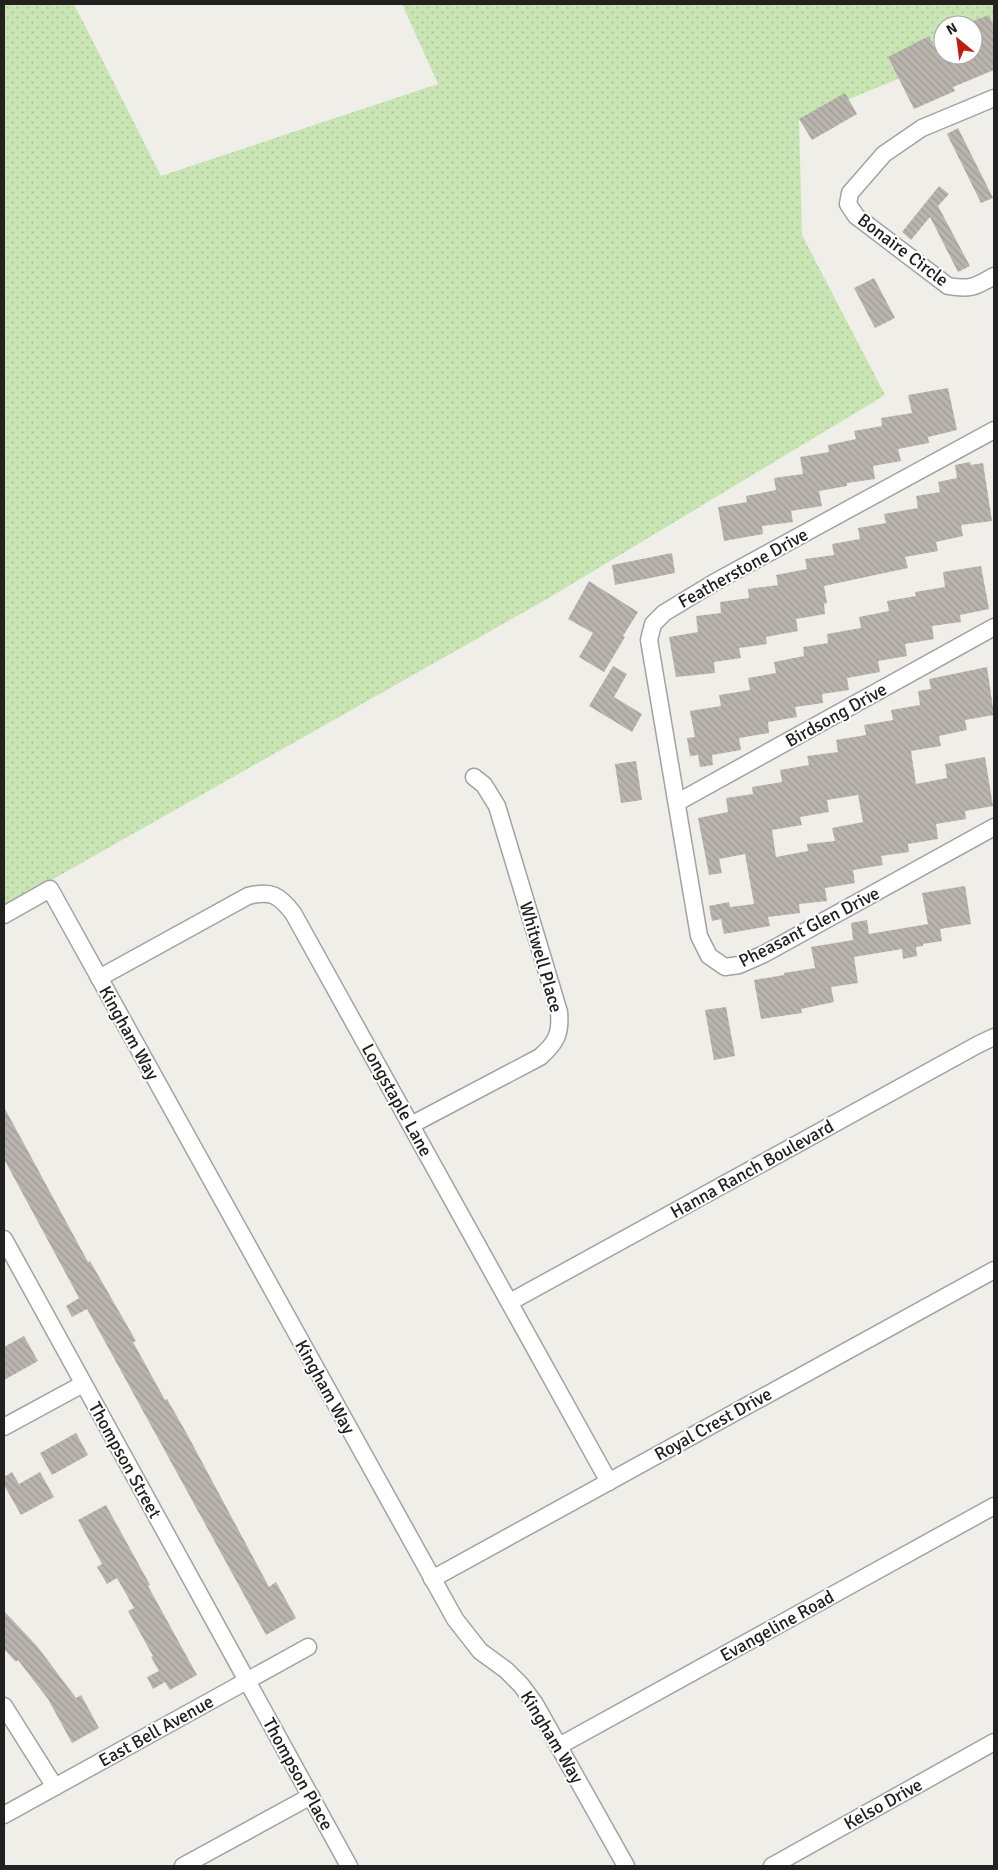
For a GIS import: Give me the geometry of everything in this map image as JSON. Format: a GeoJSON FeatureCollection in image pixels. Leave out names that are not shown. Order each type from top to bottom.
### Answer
{"type":"FeatureCollection","features":[{"type":"Feature","properties":{"kind":"street","name":"Bonaire Circle"},"geometry":{"type":"LineString","coordinates":[[994,98],[922,128],[884,154],[850,193],[848,204],[856,216],[948,286],[963,289],[977,286],[994,276]]}},
{"type":"Feature","properties":{"kind":"street","name":"Featherstone Drive"},"geometry":{"type":"LineString","coordinates":[[678,802],[649,640],[653,624],[664,613],[715,582],[994,430]]}},
{"type":"Feature","properties":{"kind":"street","name":"Birdsong Drive"},"geometry":{"type":"LineString","coordinates":[[678,802],[994,627]]}},
{"type":"Feature","properties":{"kind":"street","name":"Whitwell Place"},"geometry":{"type":"LineString","coordinates":[[411,1126],[540,1057],[557,1038],[560,1025],[559,1012],[496,806],[484,785],[474,776]]}},
{"type":"Feature","properties":{"kind":"street","name":"Pheasant Glen Drive"},"geometry":{"type":"LineString","coordinates":[[678,802],[699,936],[710,956],[725,967],[739,965],[764,954],[994,827]]}},
{"type":"Feature","properties":{"kind":"street","name":"Kingham Way"},"geometry":{"type":"LineString","coordinates":[[4,915],[50,889],[432,1579],[467,1636],[480,1651],[506,1670],[521,1685],[535,1704],[626,1866]]}},
{"type":"Feature","properties":{"kind":"street","name":"Longstaple Lane"},"geometry":{"type":"LineString","coordinates":[[99,978],[248,896],[262,892],[274,894],[284,902],[293,913],[609,1482]]}},
{"type":"Feature","properties":{"kind":"street","name":"Hanna Ranch Boulevard"},"geometry":{"type":"LineString","coordinates":[[510,1302],[994,1037]]}},
{"type":"Feature","properties":{"kind":"street","name":"Thompson Street"},"geometry":{"type":"LineString","coordinates":[[4,1239],[248,1681]]}},
{"type":"Feature","properties":{"kind":"street","name":"Royal Crest Drive"},"geometry":{"type":"LineString","coordinates":[[432,1579],[994,1270]]}},
{"type":"Feature","properties":{"kind":"street"},"geometry":{"type":"LineString","coordinates":[[4,1426],[83,1384]]}},
{"type":"Feature","properties":{"kind":"street","name":"Evangeline Road"},"geometry":{"type":"LineString","coordinates":[[559,1746],[994,1506]]}},
{"type":"Feature","properties":{"kind":"street","name":"East Bell Avenue"},"geometry":{"type":"LineString","coordinates":[[4,1816],[308,1647]]}},
{"type":"Feature","properties":{"kind":"street","name":"Thompson Place"},"geometry":{"type":"LineString","coordinates":[[248,1681],[349,1866]]}},
{"type":"Feature","properties":{"kind":"street"},"geometry":{"type":"LineString","coordinates":[[4,1706],[55,1787]]}},
{"type":"Feature","properties":{"kind":"street","name":"Kelso Drive"},"geometry":{"type":"LineString","coordinates":[[772,1866],[994,1742]]}},
{"type":"Feature","properties":{"kind":"street"},"geometry":{"type":"LineString","coordinates":[[183,1866],[311,1796]]}},
{"type":"Feature","properties":{"kind":"green space"},"geometry":{"type":"Polygon","coordinates":[[[4,4],[74,4],[161,176],[438,84],[402,4],[994,4],[994,39],[983,44],[983,15],[933,15],[933,65],[799,120],[802,235],[885,395],[547,599],[4,907],[4,4]]]}},
{"type":"Feature","properties":{"kind":"building"},"geometry":{"type":"Polygon","coordinates":[[[989,15],[994,28],[994,70],[953,87],[955,91],[914,109],[888,57],[929,36],[933,44],[933,65],[983,65],[983,17],[989,15]]]}},
{"type":"Feature","properties":{"kind":"building"},"geometry":{"type":"Polygon","coordinates":[[[845,93],[857,114],[812,140],[799,119],[845,93]]]}},
{"type":"Feature","properties":{"kind":"building"},"geometry":{"type":"Polygon","coordinates":[[[958,128],[993,198],[981,203],[947,134],[958,128]]]}},
{"type":"Feature","properties":{"kind":"building"},"geometry":{"type":"Polygon","coordinates":[[[939,186],[949,194],[938,206],[970,266],[958,272],[930,217],[911,240],[902,232],[939,186]]]}},
{"type":"Feature","properties":{"kind":"building"},"geometry":{"type":"Polygon","coordinates":[[[874,278],[895,318],[875,328],[854,288],[874,278]]]}},
{"type":"Feature","properties":{"kind":"building"},"geometry":{"type":"Polygon","coordinates":[[[948,388],[957,430],[928,437],[929,443],[898,449],[901,461],[873,466],[875,479],[847,483],[847,486],[819,491],[822,506],[791,511],[793,522],[762,526],[763,534],[724,541],[718,507],[747,502],[746,496],[776,490],[774,478],[803,474],[800,457],[829,452],[828,445],[856,439],[854,431],[882,426],[881,418],[912,413],[908,395],[948,388]]]}},
{"type":"Feature","properties":{"kind":"building"},"geometry":{"type":"Polygon","coordinates":[[[970,462],[971,465],[983,463],[992,521],[961,525],[963,536],[936,542],[938,551],[905,557],[908,568],[824,586],[827,603],[824,604],[825,614],[796,619],[798,631],[766,637],[767,644],[739,648],[741,658],[714,662],[715,673],[676,677],[669,637],[698,632],[696,616],[721,613],[720,602],[749,598],[748,589],[778,585],[776,575],[807,569],[805,559],[834,555],[832,544],[860,539],[858,528],[886,523],[884,514],[918,508],[916,496],[940,492],[938,482],[957,478],[955,465],[970,462]]]}},
{"type":"Feature","properties":{"kind":"building"},"geometry":{"type":"Polygon","coordinates":[[[672,553],[675,573],[615,585],[612,565],[672,553]]]}},
{"type":"Feature","properties":{"kind":"building"},"geometry":{"type":"Polygon","coordinates":[[[981,566],[989,609],[960,615],[961,622],[932,626],[934,639],[905,644],[907,656],[878,661],[880,672],[847,678],[849,690],[822,694],[823,703],[795,707],[797,717],[768,722],[769,733],[739,738],[741,750],[712,755],[713,765],[700,767],[698,755],[690,756],[687,738],[695,737],[690,711],[721,706],[719,695],[750,690],[748,678],[776,673],[774,662],[804,656],[803,647],[828,643],[827,634],[861,628],[859,617],[889,611],[887,601],[916,596],[915,592],[945,587],[943,572],[981,566]]]}},
{"type":"Feature","properties":{"kind":"building"},"geometry":{"type":"Polygon","coordinates":[[[589,581],[638,612],[604,672],[579,657],[593,633],[568,619],[589,581]]]}},
{"type":"Feature","properties":{"kind":"building"},"geometry":{"type":"Polygon","coordinates":[[[613,666],[627,674],[614,697],[642,714],[632,732],[589,706],[613,666]]]}},
{"type":"Feature","properties":{"kind":"building"},"geometry":{"type":"Polygon","coordinates":[[[987,667],[994,715],[965,720],[967,730],[939,736],[941,746],[911,751],[916,784],[947,778],[945,764],[985,757],[993,806],[965,811],[966,819],[936,824],[938,839],[908,844],[909,852],[881,856],[883,865],[853,870],[855,883],[825,888],[827,901],[799,904],[800,913],[768,917],[770,926],[724,934],[721,919],[712,921],[709,906],[729,902],[730,907],[754,904],[745,854],[719,859],[722,873],[709,875],[698,818],[728,812],[726,798],[753,794],[752,787],[782,782],[780,770],[809,765],[807,756],[838,752],[836,740],[866,735],[864,725],[893,720],[891,710],[920,705],[918,691],[931,689],[929,679],[987,667]],[[858,795],[827,800],[829,812],[800,817],[802,825],[772,830],[776,857],[808,851],[807,844],[835,841],[832,828],[863,822],[858,795]]]}},
{"type":"Feature","properties":{"kind":"building"},"geometry":{"type":"Polygon","coordinates":[[[636,761],[642,800],[621,803],[615,764],[636,761]]]}},
{"type":"Feature","properties":{"kind":"building"},"geometry":{"type":"Polygon","coordinates":[[[965,886],[971,924],[940,929],[942,941],[916,947],[917,956],[903,959],[902,949],[854,957],[858,983],[831,987],[834,1002],[801,1009],[802,1013],[761,1019],[754,980],[815,968],[811,947],[853,940],[851,923],[867,920],[869,934],[928,924],[922,893],[965,886]]]}},
{"type":"Feature","properties":{"kind":"building"},"geometry":{"type":"Polygon","coordinates":[[[726,1007],[735,1056],[714,1060],[705,1010],[726,1007]]]}},
{"type":"Feature","properties":{"kind":"building"},"geometry":{"type":"Polygon","coordinates":[[[4,1107],[88,1262],[90,1261],[136,1341],[133,1342],[165,1400],[167,1399],[187,1434],[269,1587],[276,1582],[296,1618],[266,1635],[87,1309],[72,1317],[66,1306],[79,1298],[4,1159],[4,1107]]]}},
{"type":"Feature","properties":{"kind":"building"},"geometry":{"type":"Polygon","coordinates":[[[24,1336],[38,1361],[4,1380],[4,1347],[24,1336]]]}},
{"type":"Feature","properties":{"kind":"building"},"geometry":{"type":"Polygon","coordinates":[[[76,1433],[88,1455],[52,1475],[40,1453],[76,1433]]]}},
{"type":"Feature","properties":{"kind":"building"},"geometry":{"type":"Polygon","coordinates":[[[12,1472],[19,1484],[40,1472],[54,1497],[21,1515],[4,1485],[4,1477],[12,1472]]]}},
{"type":"Feature","properties":{"kind":"building"},"geometry":{"type":"Polygon","coordinates":[[[106,1505],[197,1675],[170,1690],[165,1682],[153,1689],[147,1677],[159,1671],[151,1657],[153,1656],[128,1611],[134,1608],[117,1578],[107,1584],[97,1567],[102,1564],[78,1520],[106,1505]]]}},
{"type":"Feature","properties":{"kind":"building"},"geometry":{"type":"Polygon","coordinates":[[[4,1611],[37,1646],[76,1698],[81,1695],[99,1728],[72,1743],[48,1699],[18,1660],[16,1662],[4,1649],[4,1611]]]}}]}
